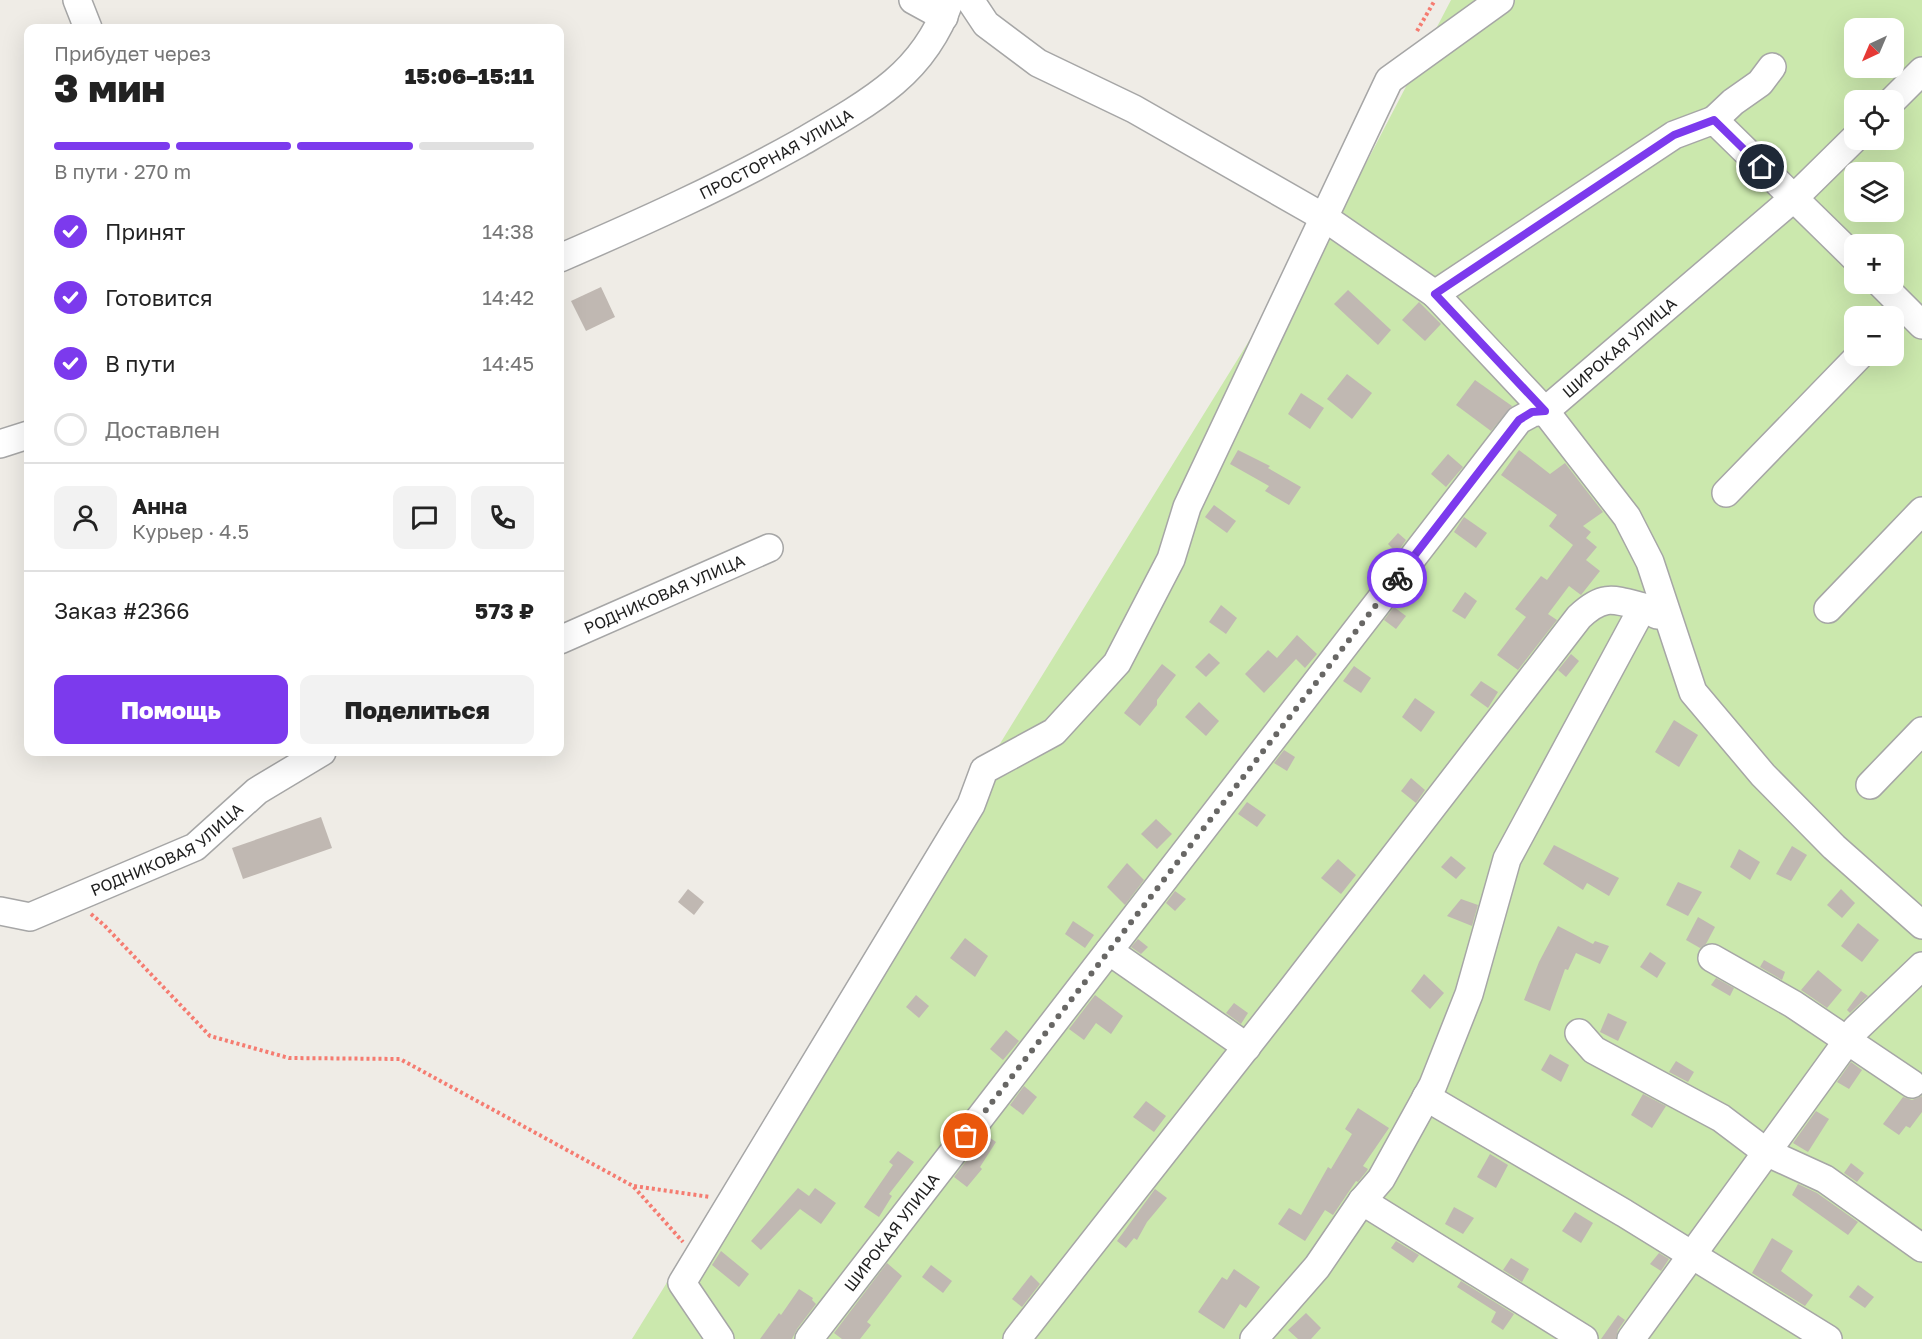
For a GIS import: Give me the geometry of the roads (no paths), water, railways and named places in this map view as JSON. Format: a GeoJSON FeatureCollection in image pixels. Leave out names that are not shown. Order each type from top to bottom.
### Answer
{"type":"FeatureCollection","features":[{"type":"Feature","properties":{"kind":"street"},"geometry":{"type":"LineString","coordinates":[[77,0],[86,24]]}},
{"type":"Feature","properties":{"kind":"street"},"geometry":{"type":"LineString","coordinates":[[913,0],[947,8]]}},
{"type":"Feature","properties":{"kind":"street"},"geometry":{"type":"LineString","coordinates":[[970,0],[986,24],[1038,63],[1134,109],[1325,218],[1435,294],[1545,411],[1627,517],[1650,562],[1693,692],[1763,775],[1834,847],[1922,925]]}},
{"type":"Feature","properties":{"kind":"street"},"geometry":{"type":"LineString","coordinates":[[720,1339],[682,1283],[971,805],[984,770],[1054,732],[1117,663],[1171,559],[1187,507],[1389,80],[1500,0]]}},
{"type":"Feature","properties":{"kind":"street","name":"ПРОСТОРНАЯ УЛИЦА"},"geometry":{"type":"LineString","coordinates":[[564,256],[669,211],[834,123],[894,82],[923,52],[947,8]]}},
{"type":"Feature","properties":{"kind":"street"},"geometry":{"type":"LineString","coordinates":[[1435,294],[1674,135],[1714,120],[1733,102],[1760,83],[1772,67]]}},
{"type":"Feature","properties":{"kind":"street"},"geometry":{"type":"LineString","coordinates":[[1903,90],[1922,72]]}},
{"type":"Feature","properties":{"kind":"street"},"geometry":{"type":"LineString","coordinates":[[1714,120],[1844,247]]}},
{"type":"Feature","properties":{"kind":"street","name":"ШИРОКАЯ УЛИЦА"},"geometry":{"type":"LineString","coordinates":[[809,1339],[1519,420],[1532,412],[1545,411],[1795,197],[1844,149]]}},
{"type":"Feature","properties":{"kind":"street"},"geometry":{"type":"LineString","coordinates":[[1892,294],[1911,311]]}},
{"type":"Feature","properties":{"kind":"street"},"geometry":{"type":"LineString","coordinates":[[1726,493],[1849,366]]}},
{"type":"Feature","properties":{"kind":"street"},"geometry":{"type":"LineString","coordinates":[[0,444],[24,436]]}},
{"type":"Feature","properties":{"kind":"street"},"geometry":{"type":"LineString","coordinates":[[1828,609],[1922,511]]}},
{"type":"Feature","properties":{"kind":"street","name":"РОДНИКОВАЯ УЛИЦА"},"geometry":{"type":"LineString","coordinates":[[564,638],[769,548]]}},
{"type":"Feature","properties":{"kind":"street"},"geometry":{"type":"LineString","coordinates":[[1017,1339],[1247,1047],[1579,617],[1593,604],[1613,599],[1643,607],[1671,624]]}},
{"type":"Feature","properties":{"kind":"street"},"geometry":{"type":"LineString","coordinates":[[1254,1339],[1317,1267],[1362,1201],[1381,1179],[1426,1097],[1469,994],[1507,859],[1643,607]]}},
{"type":"Feature","properties":{"kind":"street"},"geometry":{"type":"LineString","coordinates":[[1870,784],[1922,731]]}},
{"type":"Feature","properties":{"kind":"street","name":"РОДНИКОВАЯ УЛИЦА"},"geometry":{"type":"LineString","coordinates":[[0,911],[30,917],[195,847],[256,791],[315,756]]}},
{"type":"Feature","properties":{"kind":"street"},"geometry":{"type":"LineString","coordinates":[[1109,951],[1247,1047]]}},
{"type":"Feature","properties":{"kind":"street"},"geometry":{"type":"LineString","coordinates":[[1712,958],[1793,1004],[1912,1083]]}},
{"type":"Feature","properties":{"kind":"street"},"geometry":{"type":"LineString","coordinates":[[1631,1339],[1856,1029],[1922,966]]}},
{"type":"Feature","properties":{"kind":"street"},"geometry":{"type":"LineString","coordinates":[[1579,1033],[1593,1050],[1721,1118],[1766,1152],[1825,1179],[1922,1248]]}},
{"type":"Feature","properties":{"kind":"street"},"geometry":{"type":"LineString","coordinates":[[1426,1097],[1624,1213],[1828,1339]]}},
{"type":"Feature","properties":{"kind":"street"},"geometry":{"type":"LineString","coordinates":[[1362,1201],[1584,1339]]}}]}
